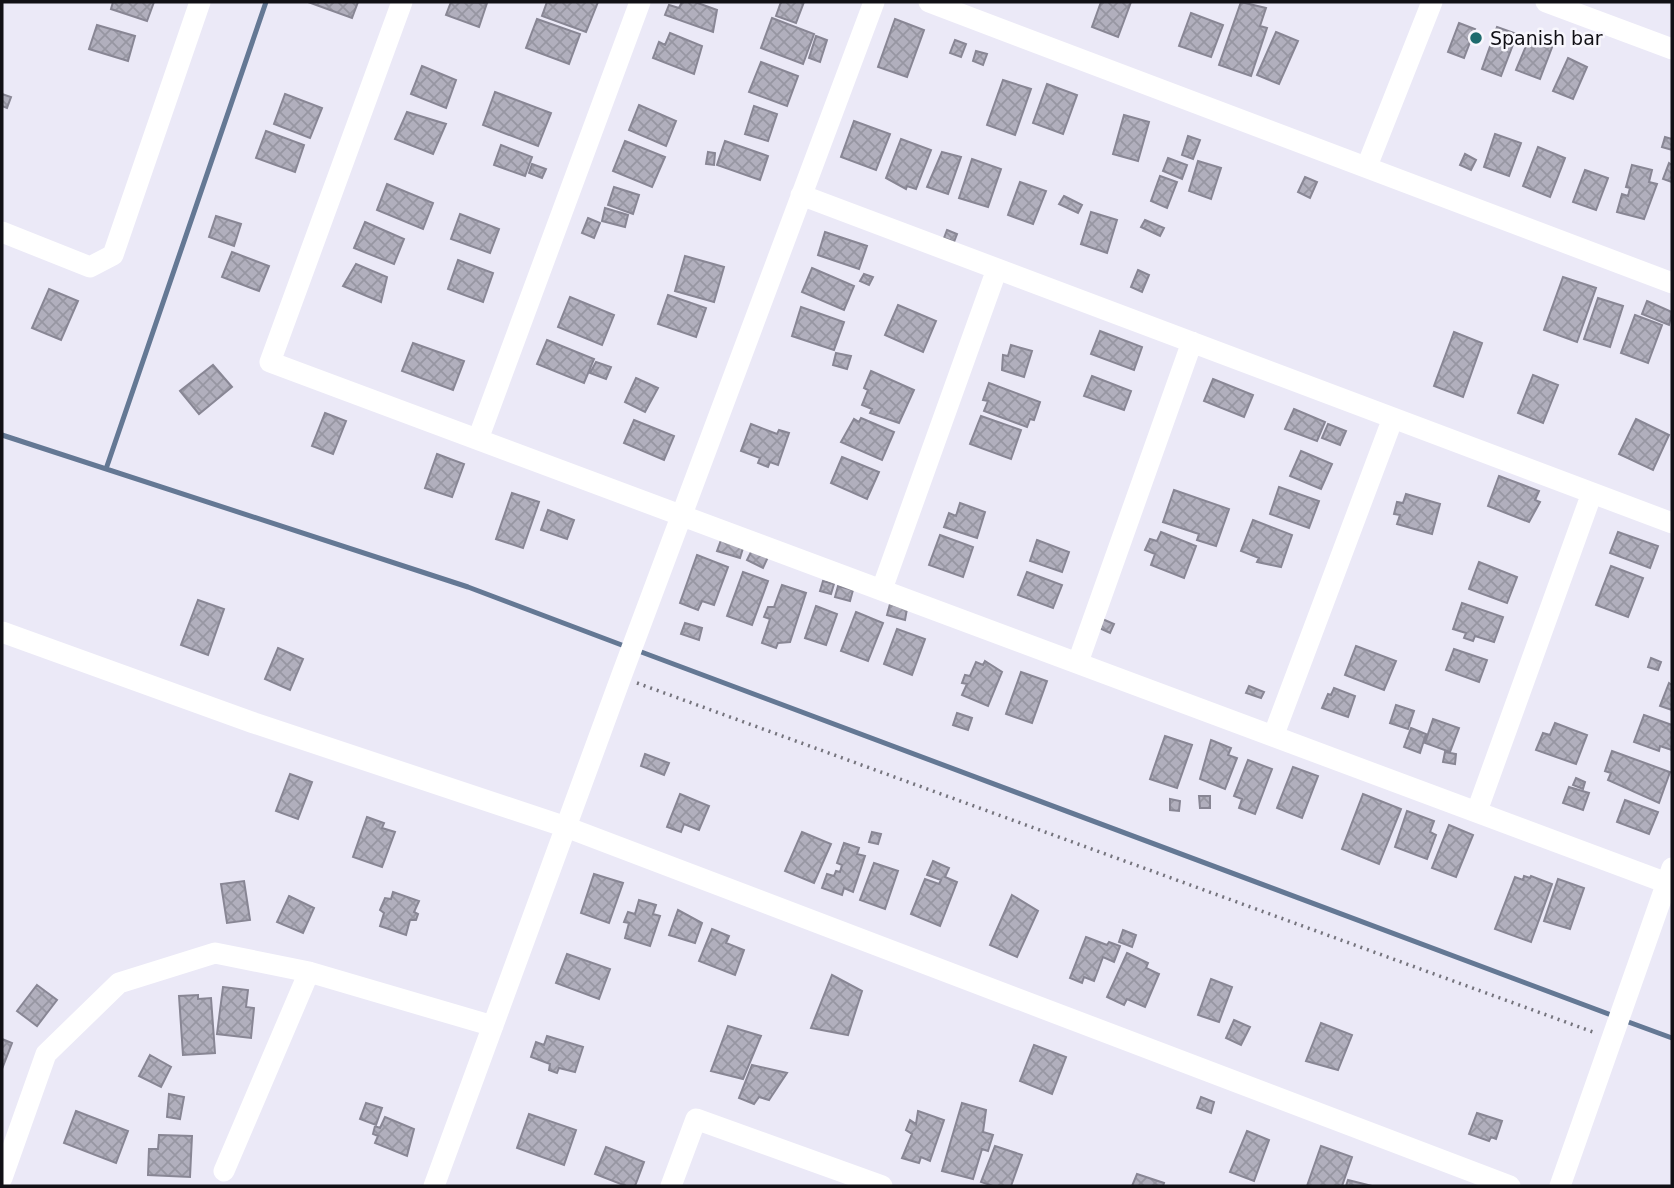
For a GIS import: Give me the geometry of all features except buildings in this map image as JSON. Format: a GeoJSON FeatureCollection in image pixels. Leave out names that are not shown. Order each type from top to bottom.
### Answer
{"type":"FeatureCollection","features":[{"type":"Feature","properties":{"kind":"street"},"geometry":{"type":"LineString","coordinates":[[2,232],[90,267],[113,255],[200,2]]}},
{"type":"Feature","properties":{"kind":"street"},"geometry":{"type":"LineString","coordinates":[[402,2],[270,362],[1477,811],[1671,878],[1560,1186]]}},
{"type":"Feature","properties":{"kind":"street"},"geometry":{"type":"LineString","coordinates":[[478,439],[640,2]]}},
{"type":"Feature","properties":{"kind":"street"},"geometry":{"type":"LineString","coordinates":[[434,1186],[681,514],[874,2]]}},
{"type":"Feature","properties":{"kind":"street"},"geometry":{"type":"LineString","coordinates":[[929,2],[1672,284]]}},
{"type":"Feature","properties":{"kind":"street"},"geometry":{"type":"LineString","coordinates":[[1367,166],[1432,2]]}},
{"type":"Feature","properties":{"kind":"street"},"geometry":{"type":"LineString","coordinates":[[1546,2],[1672,49]]}},
{"type":"Feature","properties":{"kind":"street"},"geometry":{"type":"LineString","coordinates":[[801,195],[1672,523]]}},
{"type":"Feature","properties":{"kind":"street"},"geometry":{"type":"LineString","coordinates":[[882,589],[998,269]]}},
{"type":"Feature","properties":{"kind":"street"},"geometry":{"type":"LineString","coordinates":[[1078,662],[1192,342]]}},
{"type":"Feature","properties":{"kind":"street"},"geometry":{"type":"LineString","coordinates":[[1274,734],[1393,418]]}},
{"type":"Feature","properties":{"kind":"street"},"geometry":{"type":"LineString","coordinates":[[1477,811],[1592,493]]}},
{"type":"Feature","properties":{"kind":"street"},"geometry":{"type":"LineString","coordinates":[[2,632],[254,723],[566,827],[1510,1186]]}},
{"type":"Feature","properties":{"kind":"street"},"geometry":{"type":"LineString","coordinates":[[2,1178],[46,1054],[118,982],[215,953],[309,972],[493,1026]]}},
{"type":"Feature","properties":{"kind":"street"},"geometry":{"type":"LineString","coordinates":[[223,1171],[309,972]]}},
{"type":"Feature","properties":{"kind":"street"},"geometry":{"type":"LineString","coordinates":[[671,1186],[696,1119],[882,1186]]}},
{"type":"Feature","properties":{"kind":"path"},"geometry":{"type":"LineString","coordinates":[[621,677],[1612,1039]]}},
{"type":"Feature","properties":{"kind":"waterway"},"geometry":{"type":"LineString","coordinates":[[106,469],[266,2]]}},
{"type":"Feature","properties":{"kind":"waterway"},"geometry":{"type":"LineString","coordinates":[[2,435],[468,587],[627,647]]}},
{"type":"Feature","properties":{"kind":"waterway"},"geometry":{"type":"LineString","coordinates":[[636,650],[1614,1016]]}},
{"type":"Feature","properties":{"kind":"waterway"},"geometry":{"type":"LineString","coordinates":[[1623,1020],[1672,1038]]}},
{"type":"Feature","properties":{"kind":"place","name":"Spanish bar"},"geometry":{"type":"Point","coordinates":[1476,38]}}]}
